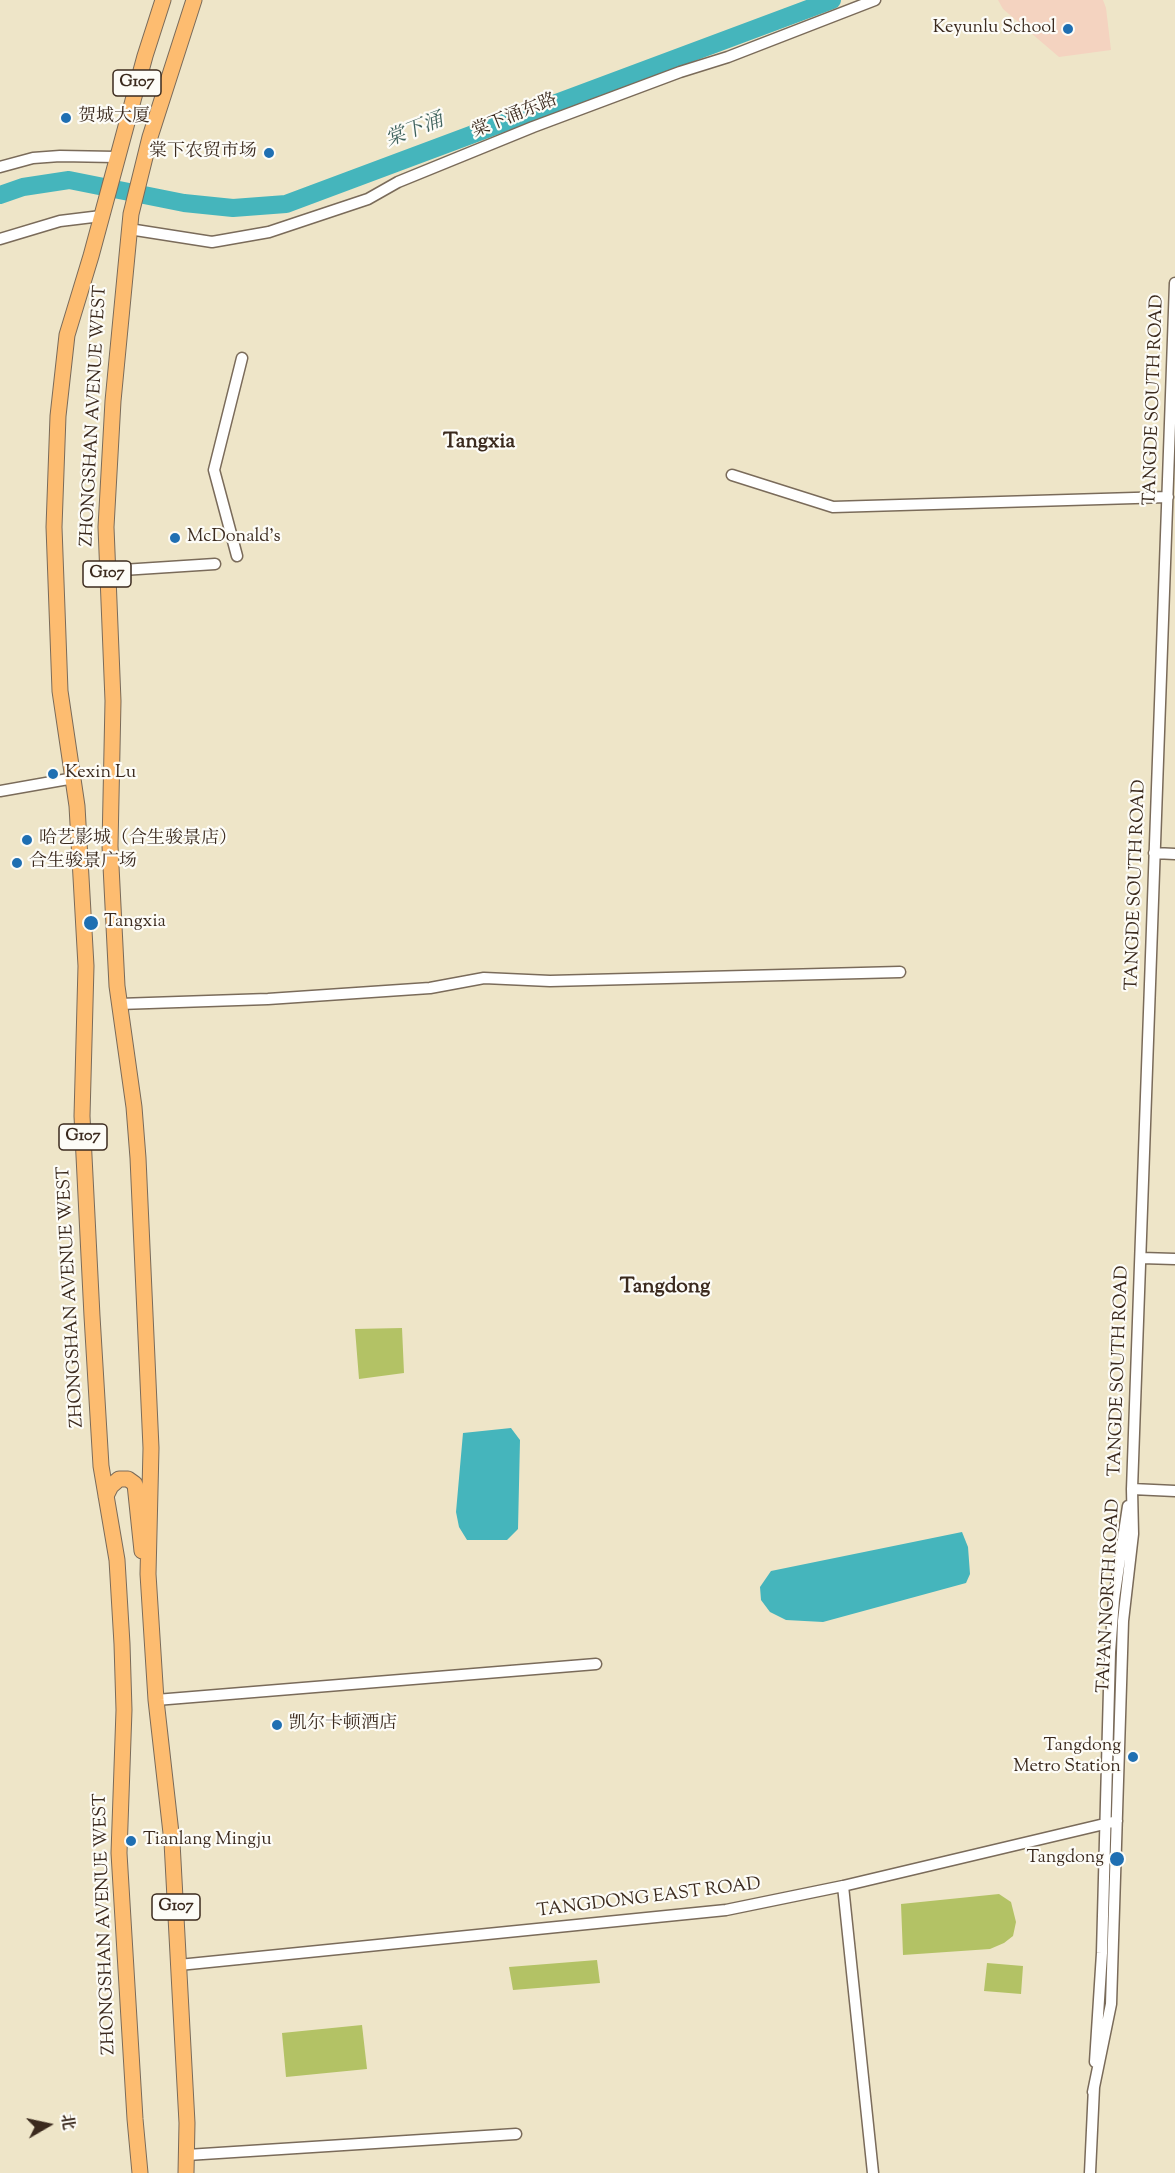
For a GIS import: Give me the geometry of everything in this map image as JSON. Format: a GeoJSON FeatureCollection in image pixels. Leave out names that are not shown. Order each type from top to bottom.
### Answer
{"type":"FeatureCollection","features":[{"type":"Feature","properties":{"kind":"highway","name":"ZHONGSHAN AVENUE WEST"},"geometry":{"type":"LineString","coordinates":[[140,2173],[119,1853],[124,1710],[122,1644],[117,1560],[100,1450],[82,1116],[86,966],[74,778],[60,691],[54,568],[55,479],[67,335],[114,162],[163,0]]}},
{"type":"Feature","properties":{"kind":"highway","name":"ZHONGSHAN AVENUE WEST"},"geometry":{"type":"LineString","coordinates":[[186,2173],[171,1825],[156,1700],[148,1574],[151,1448],[144,1276],[134,1107],[119,1004],[110,846],[113,701],[107,571],[110,442],[130,221],[140,174],[194,4]]}},
{"type":"Feature","properties":{"kind":"highway"},"geometry":{"type":"LineString","coordinates":[[106,1496],[118,1479],[128,1479],[135,1484],[140,1534],[148,1574]]}},
{"type":"Feature","properties":{"kind":"street","name":"棠下涌东路"},"geometry":{"type":"LineString","coordinates":[[130,221],[212,242],[269,232],[368,199],[398,182],[532,127],[680,72],[728,57],[875,0]]}},
{"type":"Feature","properties":{"kind":"street"},"geometry":{"type":"LineString","coordinates":[[0,167],[33,158],[51,156],[114,162]]}},
{"type":"Feature","properties":{"kind":"street"},"geometry":{"type":"LineString","coordinates":[[0,239],[60,221],[102,212]]}},
{"type":"Feature","properties":{"kind":"street","name":"TANGDE SOUTH ROAD"},"geometry":{"type":"LineString","coordinates":[[1132,1489],[1154,853],[1168,496],[1172,466],[1175,283]]}},
{"type":"Feature","properties":{"kind":"street"},"geometry":{"type":"LineString","coordinates":[[237,556],[214,470],[242,358]]}},
{"type":"Feature","properties":{"kind":"street"},"geometry":{"type":"LineString","coordinates":[[732,476],[833,507],[1168,496]]}},
{"type":"Feature","properties":{"kind":"street"},"geometry":{"type":"LineString","coordinates":[[107,571],[215,564]]}},
{"type":"Feature","properties":{"kind":"street"},"geometry":{"type":"LineString","coordinates":[[0,791],[74,778]]}},
{"type":"Feature","properties":{"kind":"street"},"geometry":{"type":"LineString","coordinates":[[1154,853],[1175,854]]}},
{"type":"Feature","properties":{"kind":"street"},"geometry":{"type":"LineString","coordinates":[[119,1004],[268,999],[430,988],[484,978],[550,981],[900,972]]}},
{"type":"Feature","properties":{"kind":"street"},"geometry":{"type":"LineString","coordinates":[[1141,1258],[1175,1259]]}},
{"type":"Feature","properties":{"kind":"street"},"geometry":{"type":"LineString","coordinates":[[1132,1489],[1175,1491]]}},
{"type":"Feature","properties":{"kind":"street","name":"TAI'AN NORTH ROAD"},"geometry":{"type":"LineString","coordinates":[[1093,2092],[1111,2004],[1123,1621],[1133,1527],[1132,1489]]}},
{"type":"Feature","properties":{"kind":"street","name":"TAI'AN NORTH ROAD"},"geometry":{"type":"LineString","coordinates":[[1090,2173],[1102,1953],[1112,1619],[1132,1489]]}},
{"type":"Feature","properties":{"kind":"street"},"geometry":{"type":"LineString","coordinates":[[156,1700],[596,1664]]}},
{"type":"Feature","properties":{"kind":"street","name":"TANGDONG EAST ROAD"},"geometry":{"type":"LineString","coordinates":[[178,1965],[726,1910],[843,1886],[1117,1821]]}},
{"type":"Feature","properties":{"kind":"street"},"geometry":{"type":"LineString","coordinates":[[843,1886],[873,2173]]}},
{"type":"Feature","properties":{"kind":"street"},"geometry":{"type":"LineString","coordinates":[[187,2155],[516,2134]]}},
{"type":"Feature","properties":{"kind":"shaded area","name":"Keyunlu School"},"geometry":{"type":"Polygon","coordinates":[[[998,0],[1103,0],[1111,50],[1059,57],[1003,9],[998,0]]]}},
{"type":"Feature","properties":{"kind":"green space"},"geometry":{"type":"Polygon","coordinates":[[[402,1328],[404,1373],[359,1379],[355,1329],[402,1328]]]}},
{"type":"Feature","properties":{"kind":"green space"},"geometry":{"type":"Polygon","coordinates":[[[999,1894],[1011,1902],[1016,1922],[1013,1936],[1004,1943],[990,1949],[903,1955],[901,1904],[999,1894]]]}},
{"type":"Feature","properties":{"kind":"green space"},"geometry":{"type":"Polygon","coordinates":[[[597,1960],[600,1983],[513,1990],[509,1967],[597,1960]]]}},
{"type":"Feature","properties":{"kind":"green space"},"geometry":{"type":"Polygon","coordinates":[[[987,1963],[1023,1966],[1021,1994],[984,1991],[987,1963]]]}},
{"type":"Feature","properties":{"kind":"green space"},"geometry":{"type":"Polygon","coordinates":[[[362,2025],[367,2069],[286,2077],[282,2033],[362,2025]]]}},
{"type":"Feature","properties":{"kind":"water"},"geometry":{"type":"Polygon","coordinates":[[[511,1428],[520,1440],[518,1529],[507,1540],[467,1540],[459,1527],[456,1512],[463,1433],[511,1428]]]}},
{"type":"Feature","properties":{"kind":"water"},"geometry":{"type":"Polygon","coordinates":[[[962,1532],[968,1547],[970,1574],[966,1583],[823,1622],[786,1620],[770,1612],[761,1600],[760,1587],[771,1571],[962,1532]]]}},
{"type":"Feature","properties":{"kind":"waterway","name":"棠下涌"},"geometry":{"type":"LineString","coordinates":[[0,195],[23,187],[69,180],[184,203],[233,208],[286,204],[832,0]]}},
{"type":"Feature","properties":{"kind":"place","name":"Keyunlu School"},"geometry":{"type":"Point","coordinates":[1068,29]}},
{"type":"Feature","properties":{"kind":"place","name":"贺城大厦"},"geometry":{"type":"Point","coordinates":[66,118]}},
{"type":"Feature","properties":{"kind":"place","name":"棠下农贸市场"},"geometry":{"type":"Point","coordinates":[269,153]}},
{"type":"Feature","properties":{"kind":"place","name":"McDonald's"},"geometry":{"type":"Point","coordinates":[175,538]}},
{"type":"Feature","properties":{"kind":"place","name":"Kexin Lu"},"geometry":{"type":"Point","coordinates":[53,774]}},
{"type":"Feature","properties":{"kind":"place","name":"哈艺影城（合生骏景店）"},"geometry":{"type":"Point","coordinates":[27,840]}},
{"type":"Feature","properties":{"kind":"place","name":"合生骏景广场"},"geometry":{"type":"Point","coordinates":[17,863]}},
{"type":"Feature","properties":{"kind":"place","name":"Tangxia"},"geometry":{"type":"Point","coordinates":[91,923]}},
{"type":"Feature","properties":{"kind":"place","name":"凯尔卡顿酒店"},"geometry":{"type":"Point","coordinates":[277,1725]}},
{"type":"Feature","properties":{"kind":"place","name":"Tangdong Metro Station"},"geometry":{"type":"Point","coordinates":[1133,1757]}},
{"type":"Feature","properties":{"kind":"place","name":"Tianlang Mingju"},"geometry":{"type":"Point","coordinates":[131,1841]}},
{"type":"Feature","properties":{"kind":"place","name":"Tangdong"},"geometry":{"type":"Point","coordinates":[1117,1859]}},
{"type":"Feature","properties":{"kind":"district","name":"Tangxia"},"geometry":{"type":"Point","coordinates":[479,443]}},
{"type":"Feature","properties":{"kind":"district","name":"Tangdong"},"geometry":{"type":"Point","coordinates":[665,1288]}}]}
